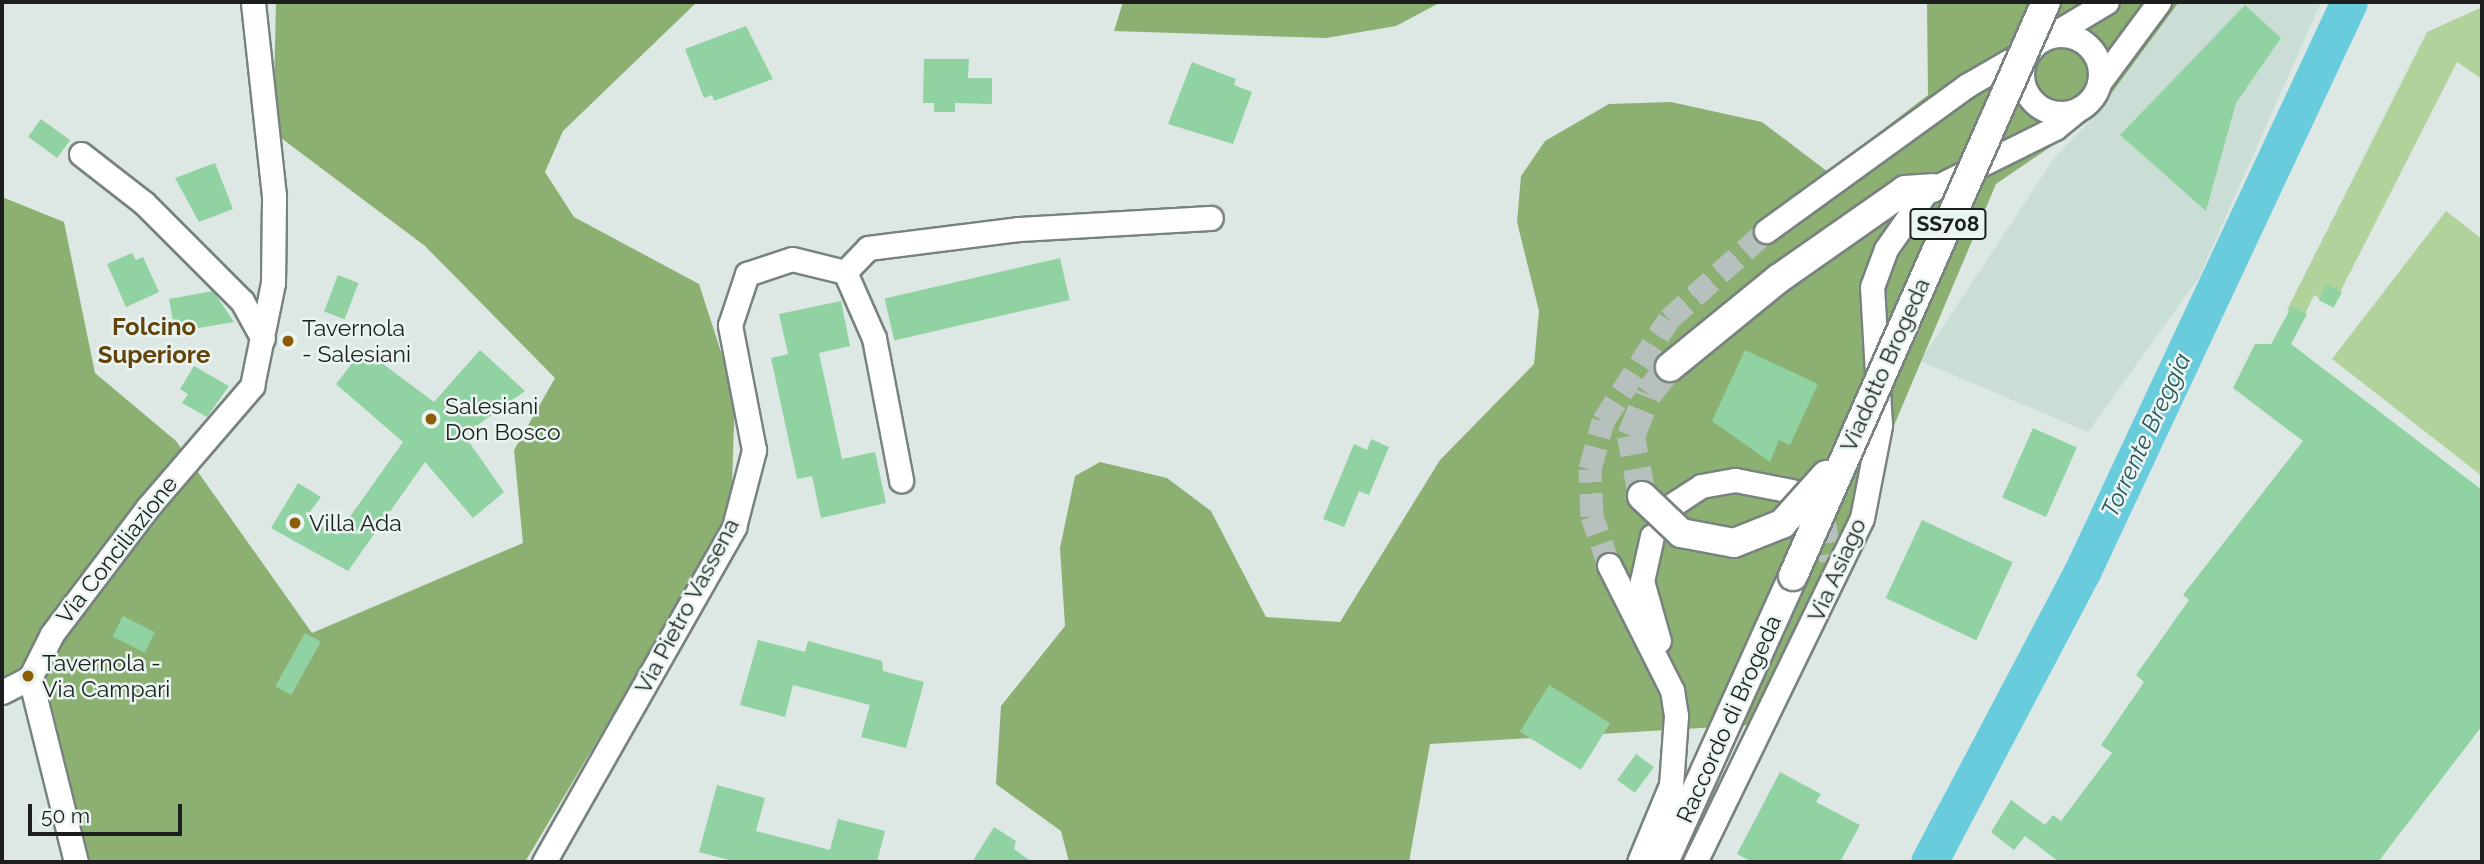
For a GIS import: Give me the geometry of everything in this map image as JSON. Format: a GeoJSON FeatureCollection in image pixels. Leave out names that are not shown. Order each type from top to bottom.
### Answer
{"type":"FeatureCollection","features":[{"type":"Feature","properties":{"kind":"main road","name":"Viadotto Brogeda"},"geometry":{"type":"LineString","coordinates":[[1793,576],[2046,2]]}},
{"type":"Feature","properties":{"kind":"main road","name":"SS708"},"geometry":{"type":"LineString","coordinates":[[1670,368],[1769,286],[1905,191],[1932,188]]}},
{"type":"Feature","properties":{"kind":"main road","name":"SS708"},"geometry":{"type":"LineString","coordinates":[[1642,496],[1666,522],[1692,537],[1723,544],[1752,538],[1798,510],[1849,446]]}},
{"type":"Feature","properties":{"kind":"main road","name":"Raccordo di Brogeda"},"geometry":{"type":"LineString","coordinates":[[1664,862],[1793,576]]}},
{"type":"Feature","properties":{"kind":"street","name":"Via Conciliazione"},"geometry":{"type":"LineString","coordinates":[[30,678],[52,634],[116,549],[252,386],[273,284],[274,196],[253,2]]}},
{"type":"Feature","properties":{"kind":"street"},"geometry":{"type":"LineString","coordinates":[[1766,231],[1966,86],[2107,2]]}},
{"type":"Feature","properties":{"kind":"street","name":"SS708"},"geometry":{"type":"LineString","coordinates":[[2080,108],[2159,2]]}},
{"type":"Feature","properties":{"kind":"street"},"geometry":{"type":"LineString","coordinates":[[2050,36],[2085,43],[2099,63],[2099,83]]}},
{"type":"Feature","properties":{"kind":"street"},"geometry":{"type":"LineString","coordinates":[[2031,48],[2022,77],[2033,102],[2055,113],[2080,108]]}},
{"type":"Feature","properties":{"kind":"street","name":"Via Asiago"},"geometry":{"type":"LineString","coordinates":[[1695,862],[1863,518],[1876,456],[1872,286],[1902,221],[1932,188],[2055,128],[2080,108]]}},
{"type":"Feature","properties":{"kind":"street"},"geometry":{"type":"LineString","coordinates":[[81,154],[144,203],[242,301],[263,339]]}},
{"type":"Feature","properties":{"kind":"street"},"geometry":{"type":"LineString","coordinates":[[901,480],[874,338],[845,272],[869,248],[1018,229],[1211,218]]}},
{"type":"Feature","properties":{"kind":"street","name":"Via Pietro Vassena"},"geometry":{"type":"LineString","coordinates":[[544,862],[734,527],[754,450],[730,326],[747,274],[792,259],[845,272]]}},
{"type":"Feature","properties":{"kind":"street"},"geometry":{"type":"LineString","coordinates":[[1672,505],[1716,482],[1749,480],[1792,491]]}},
{"type":"Feature","properties":{"kind":"street"},"geometry":{"type":"LineString","coordinates":[[1639,862],[1671,785],[1677,736],[1672,690],[1642,581],[1652,536]]}},
{"type":"Feature","properties":{"kind":"street","name":"SS708"},"geometry":{"type":"LineString","coordinates":[[1824,601],[1831,560]]}},
{"type":"Feature","properties":{"kind":"street"},"geometry":{"type":"LineString","coordinates":[[1609,565],[1672,690]]}},
{"type":"Feature","properties":{"kind":"street"},"geometry":{"type":"LineString","coordinates":[[2,692],[30,678],[76,862]]}},
{"type":"Feature","properties":{"kind":"shaded area"},"geometry":{"type":"Polygon","coordinates":[[[2179,2],[2321,2],[2199,277],[2088,432],[1920,361],[2055,157],[2094,117],[2179,2]]]}},
{"type":"Feature","properties":{"kind":"green space"},"geometry":{"type":"Polygon","coordinates":[[[276,2],[697,2],[563,131],[545,172],[574,217],[699,284],[735,395],[731,516],[525,862],[90,862],[53,711],[10,673],[2,679],[2,197],[64,222],[95,373],[176,441],[312,633],[523,543],[514,450],[555,378],[425,246],[273,132],[276,2]]]}},
{"type":"Feature","properties":{"kind":"green space"},"geometry":{"type":"Polygon","coordinates":[[[1123,2],[1441,2],[1396,26],[1326,38],[1114,31],[1123,2]]]}},
{"type":"Feature","properties":{"kind":"green space"},"geometry":{"type":"Polygon","coordinates":[[[1927,2],[2179,2],[2094,117],[1996,184],[1768,724],[1430,744],[1409,862],[1069,862],[1061,831],[996,784],[1001,706],[1065,626],[1060,548],[1075,476],[1100,462],[1167,478],[1211,511],[1266,617],[1340,622],[1440,460],[1534,364],[1539,311],[1517,222],[1521,176],[1545,141],[1609,104],[1671,102],[1762,122],[1828,172],[1928,95],[1927,2]]]}},
{"type":"Feature","properties":{"kind":"green space"},"geometry":{"type":"Polygon","coordinates":[[[2482,7],[2482,79],[2457,62],[2333,306],[2314,295],[2302,320],[2287,310],[2427,32],[2482,7]]]}},
{"type":"Feature","properties":{"kind":"green space"},"geometry":{"type":"Polygon","coordinates":[[[2446,211],[2482,239],[2482,476],[2332,359],[2446,211]]]}},
{"type":"Feature","properties":{"kind":"building"},"geometry":{"type":"Polygon","coordinates":[[[2245,5],[2281,38],[2236,103],[2206,211],[2120,135],[2245,5]]]}},
{"type":"Feature","properties":{"kind":"building"},"geometry":{"type":"Polygon","coordinates":[[[746,26],[773,79],[714,101],[712,95],[704,98],[685,49],[746,26]]]}},
{"type":"Feature","properties":{"kind":"building"},"geometry":{"type":"Polygon","coordinates":[[[924,59],[969,59],[968,78],[992,78],[992,104],[955,103],[955,112],[934,112],[934,103],[923,103],[924,59]]]}},
{"type":"Feature","properties":{"kind":"building"},"geometry":{"type":"Polygon","coordinates":[[[1192,62],[1236,79],[1234,85],[1252,92],[1233,144],[1168,124],[1192,62]]]}},
{"type":"Feature","properties":{"kind":"building"},"geometry":{"type":"Polygon","coordinates":[[[41,119],[70,140],[57,158],[28,137],[41,119]]]}},
{"type":"Feature","properties":{"kind":"building"},"geometry":{"type":"Polygon","coordinates":[[[215,163],[233,209],[199,222],[175,178],[215,163]]]}},
{"type":"Feature","properties":{"kind":"building"},"geometry":{"type":"Polygon","coordinates":[[[132,253],[136,260],[143,257],[159,292],[126,307],[107,264],[132,253]]]}},
{"type":"Feature","properties":{"kind":"building"},"geometry":{"type":"Polygon","coordinates":[[[1060,258],[1070,300],[894,340],[885,298],[1060,258]]]}},
{"type":"Feature","properties":{"kind":"building"},"geometry":{"type":"Polygon","coordinates":[[[338,275],[359,283],[345,319],[324,311],[338,275]]]}},
{"type":"Feature","properties":{"kind":"building"},"geometry":{"type":"Polygon","coordinates":[[[2327,284],[2342,292],[2334,308],[2319,300],[2327,284]]]}},
{"type":"Feature","properties":{"kind":"building"},"geometry":{"type":"Polygon","coordinates":[[[213,291],[234,322],[175,332],[169,299],[213,291]]]}},
{"type":"Feature","properties":{"kind":"building"},"geometry":{"type":"Polygon","coordinates":[[[841,301],[850,346],[819,353],[842,459],[875,452],[886,503],[821,518],[812,476],[797,479],[771,358],[788,354],[779,314],[841,301]]]}},
{"type":"Feature","properties":{"kind":"building"},"geometry":{"type":"Polygon","coordinates":[[[2292,306],[2307,314],[2291,344],[2482,490],[2482,726],[2378,862],[2059,862],[2025,836],[2014,850],[1991,832],[2011,800],[2045,825],[2053,815],[2061,821],[2112,753],[2101,745],[2144,682],[2136,675],[2189,600],[2183,595],[2303,441],[2233,388],[2255,344],[2271,344],[2292,306]]]}},
{"type":"Feature","properties":{"kind":"building","name":"Salesiani Don Bosco"},"geometry":{"type":"Polygon","coordinates":[[[363,349],[434,402],[480,350],[525,391],[464,435],[504,492],[473,518],[425,462],[348,571],[271,528],[298,483],[321,497],[306,517],[337,535],[403,442],[336,384],[363,349]]]}},
{"type":"Feature","properties":{"kind":"building"},"geometry":{"type":"Polygon","coordinates":[[[1745,350],[1818,384],[1790,445],[1779,440],[1770,462],[1712,421],[1745,350]]]}},
{"type":"Feature","properties":{"kind":"building"},"geometry":{"type":"Polygon","coordinates":[[[194,366],[229,386],[207,417],[182,403],[188,394],[180,389],[194,366]]]}},
{"type":"Feature","properties":{"kind":"building"},"geometry":{"type":"Polygon","coordinates":[[[2033,428],[2077,448],[2046,517],[2002,497],[2033,428]]]}},
{"type":"Feature","properties":{"kind":"building"},"geometry":{"type":"Polygon","coordinates":[[[1371,439],[1389,447],[1369,495],[1359,491],[1344,527],[1323,519],[1354,444],[1367,450],[1371,439]]]}},
{"type":"Feature","properties":{"kind":"building"},"geometry":{"type":"Polygon","coordinates":[[[1922,520],[2013,562],[1976,640],[1886,598],[1922,520]]]}},
{"type":"Feature","properties":{"kind":"building"},"geometry":{"type":"Polygon","coordinates":[[[123,616],[155,632],[145,653],[113,636],[123,616]]]}},
{"type":"Feature","properties":{"kind":"building"},"geometry":{"type":"Polygon","coordinates":[[[305,633],[321,642],[291,695],[275,686],[305,633]]]}},
{"type":"Feature","properties":{"kind":"building"},"geometry":{"type":"Polygon","coordinates":[[[758,640],[805,652],[808,641],[882,661],[883,671],[924,682],[906,748],[861,737],[870,705],[793,685],[785,717],[740,705],[758,640]]]}},
{"type":"Feature","properties":{"kind":"building"},"geometry":{"type":"Polygon","coordinates":[[[1549,685],[1610,723],[1581,770],[1520,732],[1549,685]]]}},
{"type":"Feature","properties":{"kind":"building"},"geometry":{"type":"Polygon","coordinates":[[[1636,754],[1654,767],[1635,793],[1617,780],[1636,754]]]}},
{"type":"Feature","properties":{"kind":"building"},"geometry":{"type":"Polygon","coordinates":[[[1780,772],[1821,794],[1816,802],[1860,825],[1840,862],[1752,862],[1737,854],[1780,772]]]}},
{"type":"Feature","properties":{"kind":"building"},"geometry":{"type":"Polygon","coordinates":[[[717,785],[765,798],[756,831],[830,850],[838,819],[885,831],[877,862],[737,862],[699,852],[717,785]]]}},
{"type":"Feature","properties":{"kind":"building"},"geometry":{"type":"Polygon","coordinates":[[[994,827],[1016,841],[1014,849],[1032,862],[972,862],[994,827]]]}},
{"type":"Feature","properties":{"kind":"waterway","name":"Torrente Breggia"},"geometry":{"type":"LineString","coordinates":[[1929,862],[2082,572],[2349,2]]}},
{"type":"Feature","properties":{"kind":"waterway"},"geometry":{"type":"LineString","coordinates":[[1934,853],[1939,862]]}},
{"type":"Feature","properties":{"kind":"tunnel"},"geometry":{"type":"LineString","coordinates":[[1609,565],[1592,516],[1590,469],[1603,421],[1669,319],[1766,231]]}},
{"type":"Feature","properties":{"kind":"tunnel"},"geometry":{"type":"LineString","coordinates":[[1642,496],[1631,436],[1648,394],[1670,367]]}},
{"type":"Feature","properties":{"kind":"tunnel"},"geometry":{"type":"LineString","coordinates":[[1812,505],[1824,520],[1831,560]]}},
{"type":"Feature","properties":{"kind":"place","name":"Tavernola - Salesiani"},"geometry":{"type":"Point","coordinates":[288,341]}},
{"type":"Feature","properties":{"kind":"place","name":"Salesiani Don Bosco"},"geometry":{"type":"Point","coordinates":[431,419]}},
{"type":"Feature","properties":{"kind":"place","name":"Villa Ada"},"geometry":{"type":"Point","coordinates":[295,523]}},
{"type":"Feature","properties":{"kind":"place","name":"Tavernola - Via Campari"},"geometry":{"type":"Point","coordinates":[28,676]}},
{"type":"Feature","properties":{"kind":"district","name":"Folcino Superiore"},"geometry":{"type":"Point","coordinates":[154,341]}}]}
